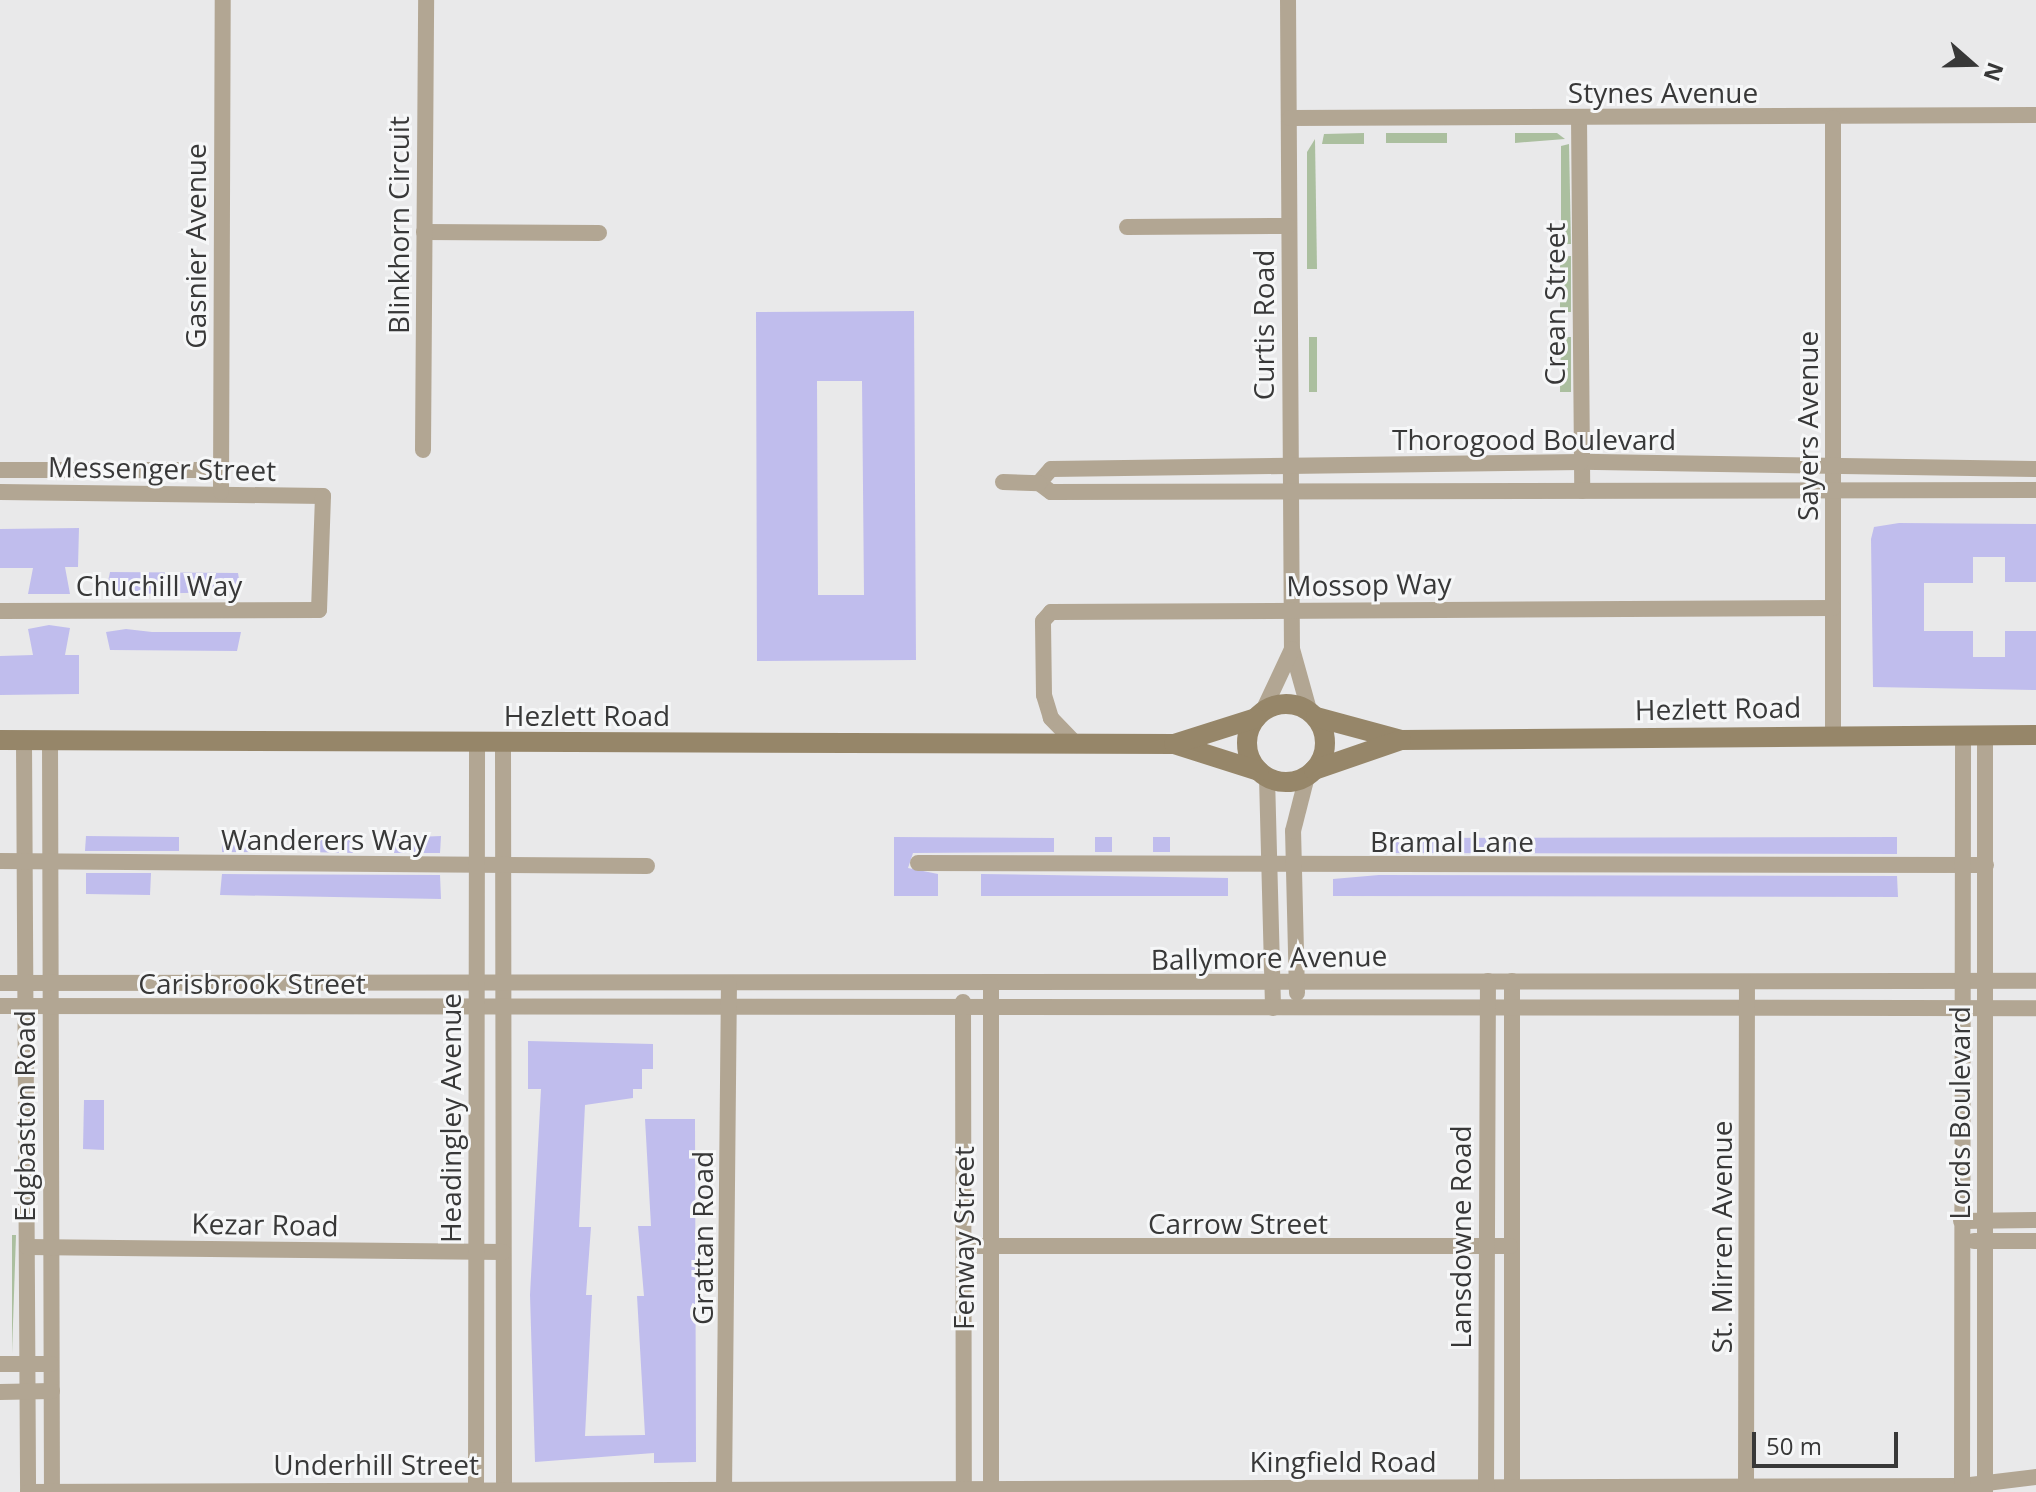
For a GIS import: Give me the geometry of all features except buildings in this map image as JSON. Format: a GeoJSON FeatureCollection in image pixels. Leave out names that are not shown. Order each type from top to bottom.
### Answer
{"type":"FeatureCollection","features":[{"type":"Feature","properties":{"kind":"main road"},"geometry":{"type":"LineString","coordinates":[[1281,703],[1312,714],[1325,749],[1310,773],[1263,774],[1247,746],[1259,714],[1281,703]]}},
{"type":"Feature","properties":{"kind":"main road","name":"Hezlett Road"},"geometry":{"type":"LineString","coordinates":[[1174,744],[1259,714]]}},
{"type":"Feature","properties":{"kind":"main road","name":"Hezlett Road"},"geometry":{"type":"LineString","coordinates":[[1312,714],[1401,740],[2036,735]]}},
{"type":"Feature","properties":{"kind":"main road","name":"Hezlett Road"},"geometry":{"type":"LineString","coordinates":[[0,740],[1174,744],[1263,774]]}},
{"type":"Feature","properties":{"kind":"main road","name":"Hezlett Road"},"geometry":{"type":"LineString","coordinates":[[1310,773],[1401,740]]}},
{"type":"Feature","properties":{"kind":"street","name":"Gasnier Avenue"},"geometry":{"type":"LineString","coordinates":[[221,492],[223,0]]}},
{"type":"Feature","properties":{"kind":"street","name":"Blinkhorn Circuit"},"geometry":{"type":"LineString","coordinates":[[423,450],[426,0]]}},
{"type":"Feature","properties":{"kind":"street","name":"Curtis Road"},"geometry":{"type":"LineString","coordinates":[[1288,0],[1292,649],[1312,714]]}},
{"type":"Feature","properties":{"kind":"street","name":"Stynes Avenue"},"geometry":{"type":"LineString","coordinates":[[1290,118],[2036,115]]}},
{"type":"Feature","properties":{"kind":"street","name":"Crean Street"},"geometry":{"type":"LineString","coordinates":[[1579,117],[1582,491]]}},
{"type":"Feature","properties":{"kind":"street","name":"Sayers Avenue"},"geometry":{"type":"LineString","coordinates":[[1833,118],[1833,735]]}},
{"type":"Feature","properties":{"kind":"street"},"geometry":{"type":"LineString","coordinates":[[1127,227],[1288,226]]}},
{"type":"Feature","properties":{"kind":"street"},"geometry":{"type":"LineString","coordinates":[[424,232],[599,233]]}},
{"type":"Feature","properties":{"kind":"street","name":"Thorogood Boulevard"},"geometry":{"type":"LineString","coordinates":[[1039,483],[1051,469],[1581,462],[2036,469]]}},
{"type":"Feature","properties":{"kind":"street","name":"Messenger Street"},"geometry":{"type":"LineString","coordinates":[[0,470],[220,470]]}},
{"type":"Feature","properties":{"kind":"street","name":"Thorogood Boulevard"},"geometry":{"type":"LineString","coordinates":[[1003,482],[1039,483],[1051,492],[2036,490]]}},
{"type":"Feature","properties":{"kind":"street","name":"Messenger Street"},"geometry":{"type":"LineString","coordinates":[[0,492],[221,492],[323,496],[319,610]]}},
{"type":"Feature","properties":{"kind":"street","name":"Mossop Way"},"geometry":{"type":"LineString","coordinates":[[1075,743],[1047,707],[1043,628],[1051,612],[1833,608]]}},
{"type":"Feature","properties":{"kind":"street","name":"Chuchill Way"},"geometry":{"type":"LineString","coordinates":[[0,611],[319,610]]}},
{"type":"Feature","properties":{"kind":"street","name":"Curtis Road"},"geometry":{"type":"LineString","coordinates":[[1259,714],[1292,649]]}},
{"type":"Feature","properties":{"kind":"street","name":"Lords Boulevard"},"geometry":{"type":"LineString","coordinates":[[1962,1489],[1963,735]]}},
{"type":"Feature","properties":{"kind":"street","name":"Lords Boulevard"},"geometry":{"type":"LineString","coordinates":[[1985,735],[1985,1489]]}},
{"type":"Feature","properties":{"kind":"street","name":"Edgbaston Road"},"geometry":{"type":"LineString","coordinates":[[50,740],[52,1492]]}},
{"type":"Feature","properties":{"kind":"street","name":"Edgbaston Road"},"geometry":{"type":"LineString","coordinates":[[24,741],[28,1492]]}},
{"type":"Feature","properties":{"kind":"street","name":"Headingley Avenue"},"geometry":{"type":"LineString","coordinates":[[476,1491],[476,1008],[480,865],[477,743]]}},
{"type":"Feature","properties":{"kind":"street","name":"Headingley Avenue"},"geometry":{"type":"LineString","coordinates":[[503,743],[504,1490]]}},
{"type":"Feature","properties":{"kind":"street"},"geometry":{"type":"LineString","coordinates":[[1298,1008],[1293,868],[1310,773]]}},
{"type":"Feature","properties":{"kind":"street"},"geometry":{"type":"LineString","coordinates":[[1263,774],[1271,867],[1273,1008]]}},
{"type":"Feature","properties":{"kind":"street","name":"Wanderers Way"},"geometry":{"type":"LineString","coordinates":[[0,861],[647,866]]}},
{"type":"Feature","properties":{"kind":"street","name":"Bramal Lane"},"geometry":{"type":"LineString","coordinates":[[918,863],[1293,868],[1986,865]]}},
{"type":"Feature","properties":{"kind":"street","name":"Lansdowne Road"},"geometry":{"type":"LineString","coordinates":[[1486,1490],[1488,981]]}},
{"type":"Feature","properties":{"kind":"street","name":"Lansdowne Road"},"geometry":{"type":"LineString","coordinates":[[1512,981],[1512,1490]]}},
{"type":"Feature","properties":{"kind":"street","name":"Ballymore Avenue"},"geometry":{"type":"LineString","coordinates":[[503,983],[991,985],[2036,981]]}},
{"type":"Feature","properties":{"kind":"street","name":"Carisbrook Street"},"geometry":{"type":"LineString","coordinates":[[0,983],[503,983]]}},
{"type":"Feature","properties":{"kind":"street","name":"St. Mirren Avenue"},"geometry":{"type":"LineString","coordinates":[[1746,1490],[1747,983]]}},
{"type":"Feature","properties":{"kind":"street","name":"Grattan Road"},"geometry":{"type":"LineString","coordinates":[[724,1489],[729,984]]}},
{"type":"Feature","properties":{"kind":"street","name":"Fenway Street"},"geometry":{"type":"LineString","coordinates":[[964,985],[964,1489]]}},
{"type":"Feature","properties":{"kind":"street","name":"Fenway Street"},"geometry":{"type":"LineString","coordinates":[[991,985],[991,1489]]}},
{"type":"Feature","properties":{"kind":"street","name":"Carisbrook Street"},"geometry":{"type":"LineString","coordinates":[[0,1006],[50,1009],[504,1008]]}},
{"type":"Feature","properties":{"kind":"street","name":"Ballymore Avenue"},"geometry":{"type":"LineString","coordinates":[[504,1008],[2036,1008]]}},
{"type":"Feature","properties":{"kind":"street"},"geometry":{"type":"LineString","coordinates":[[1961,1221],[2036,1220]]}},
{"type":"Feature","properties":{"kind":"street"},"geometry":{"type":"LineString","coordinates":[[1961,1240],[2036,1241]]}},
{"type":"Feature","properties":{"kind":"street","name":"Carrow Street"},"geometry":{"type":"LineString","coordinates":[[965,1246],[1510,1246]]}},
{"type":"Feature","properties":{"kind":"street","name":"Kezar Road"},"geometry":{"type":"LineString","coordinates":[[27,1247],[503,1252]]}},
{"type":"Feature","properties":{"kind":"street"},"geometry":{"type":"LineString","coordinates":[[0,1364],[51,1364]]}},
{"type":"Feature","properties":{"kind":"street"},"geometry":{"type":"LineString","coordinates":[[0,1392],[52,1391]]}},
{"type":"Feature","properties":{"kind":"street","name":"Kingfield Road"},"geometry":{"type":"LineString","coordinates":[[724,1489],[1985,1489],[2003,1477],[2036,1477]]}},
{"type":"Feature","properties":{"kind":"street","name":"Underhill Street"},"geometry":{"type":"LineString","coordinates":[[28,1492],[724,1489]]}},
{"type":"Feature","properties":{"kind":"green space"},"geometry":{"type":"Polygon","coordinates":[[[1364,133],[1364,144],[1322,144],[1324,134],[1364,133]]]}},
{"type":"Feature","properties":{"kind":"green space"},"geometry":{"type":"Polygon","coordinates":[[[1386,133],[1447,133],[1447,143],[1386,143],[1386,133]]]}},
{"type":"Feature","properties":{"kind":"green space"},"geometry":{"type":"Polygon","coordinates":[[[1515,133],[1557,133],[1565,139],[1515,143],[1515,133]]]}},
{"type":"Feature","properties":{"kind":"green space"},"geometry":{"type":"Polygon","coordinates":[[[1315,139],[1317,269],[1307,269],[1307,152],[1315,139]]]}},
{"type":"Feature","properties":{"kind":"green space"},"geometry":{"type":"Polygon","coordinates":[[[1569,144],[1571,244],[1561,244],[1561,146],[1569,144]]]}},
{"type":"Feature","properties":{"kind":"green space"},"geometry":{"type":"Polygon","coordinates":[[[1571,256],[1571,312],[1560,312],[1560,257],[1571,256]]]}},
{"type":"Feature","properties":{"kind":"green space"},"geometry":{"type":"Polygon","coordinates":[[[1309,337],[1317,337],[1317,392],[1309,392],[1309,337]]]}},
{"type":"Feature","properties":{"kind":"green space"},"geometry":{"type":"Polygon","coordinates":[[[1561,337],[1571,337],[1571,392],[1560,392],[1561,337]]]}},
{"type":"Feature","properties":{"kind":"green space"},"geometry":{"type":"Polygon","coordinates":[[[12,1235],[16,1235],[12,1353],[12,1235]]]}}]}
